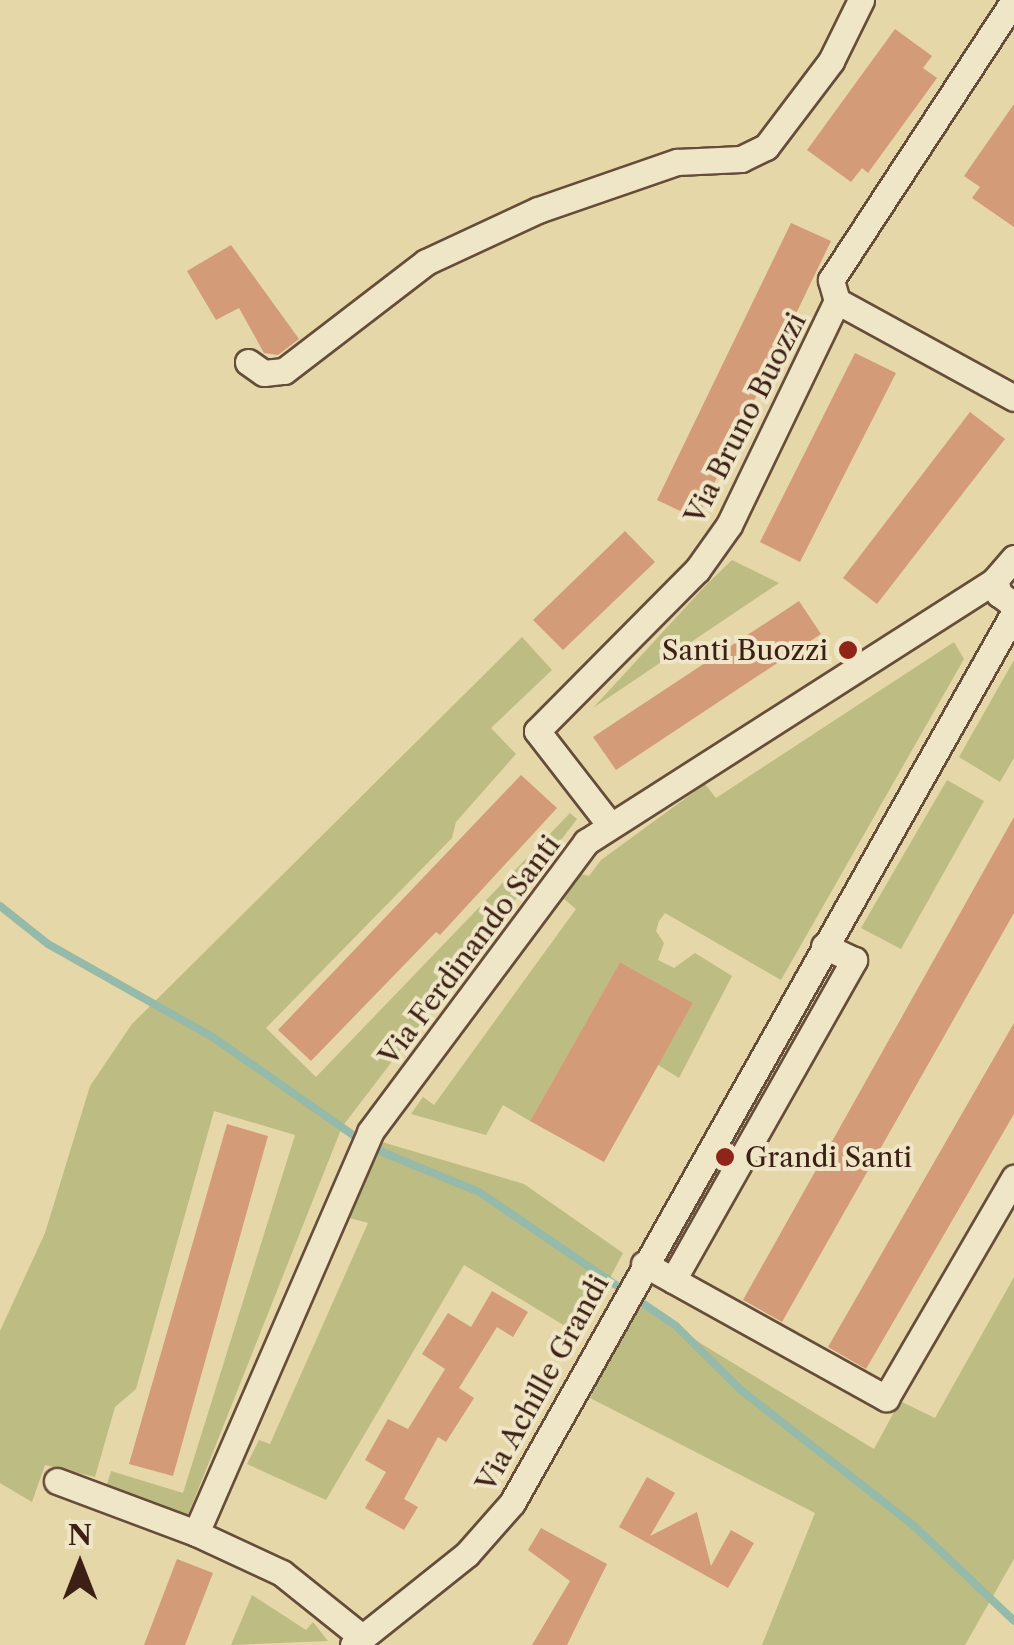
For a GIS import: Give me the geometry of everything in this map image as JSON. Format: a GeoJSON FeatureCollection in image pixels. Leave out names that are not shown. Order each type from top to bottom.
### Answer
{"type":"FeatureCollection","features":[{"type":"Feature","properties":{"kind":"street"},"geometry":{"type":"LineString","coordinates":[[248,362],[264,373],[284,371],[426,262],[538,210],[677,162],[741,159],[766,147],[831,61],[861,0]]}},
{"type":"Feature","properties":{"kind":"street","name":"Via Bruno Buozzi"},"geometry":{"type":"LineString","coordinates":[[610,825],[538,731],[697,570],[729,525],[837,300],[831,280],[1014,0]]}},
{"type":"Feature","properties":{"kind":"street"},"geometry":{"type":"LineString","coordinates":[[837,300],[1014,398]]}},
{"type":"Feature","properties":{"kind":"street","name":"Via Ferdinando Santi"},"geometry":{"type":"LineString","coordinates":[[196,1533],[348,1174],[370,1132],[586,842],[995,580],[1014,558]]}},
{"type":"Feature","properties":{"kind":"street"},"geometry":{"type":"LineString","coordinates":[[995,580],[999,594],[1014,605]]}},
{"type":"Feature","properties":{"kind":"street","name":"Via Achille Grandi"},"geometry":{"type":"LineString","coordinates":[[358,1642],[490,1532],[1014,613]]}},
{"type":"Feature","properties":{"kind":"street"},"geometry":{"type":"LineString","coordinates":[[672,1280],[854,960],[824,946]]}},
{"type":"Feature","properties":{"kind":"street","name":"Via Achille Grandi"},"geometry":{"type":"LineString","coordinates":[[638,1274],[672,1280],[886,1398],[1014,1178]]}},
{"type":"Feature","properties":{"kind":"street"},"geometry":{"type":"LineString","coordinates":[[57,1481],[196,1533],[282,1573],[358,1642]]}},
{"type":"Feature","properties":{"kind":"shaded area"},"geometry":{"type":"Polygon","coordinates":[[[732,560],[779,583],[593,708],[705,586],[732,560]]]}},
{"type":"Feature","properties":{"kind":"shaded area"},"geometry":{"type":"Polygon","coordinates":[[[522,637],[552,670],[491,728],[516,754],[456,822],[452,838],[266,1028],[316,1077],[570,813],[577,819],[342,1127],[188,1515],[106,1487],[111,1471],[183,1493],[295,1135],[214,1111],[136,1389],[115,1407],[95,1477],[45,1465],[32,1502],[0,1483],[0,1331],[45,1233],[90,1086],[132,1024],[522,637]]]}},
{"type":"Feature","properties":{"kind":"shaded area"},"geometry":{"type":"Polygon","coordinates":[[[954,642],[964,659],[781,980],[665,913],[659,921],[656,931],[664,943],[658,960],[674,968],[695,953],[732,976],[679,1078],[658,1065],[693,1003],[620,962],[530,1121],[503,1105],[486,1135],[411,1114],[423,1097],[434,1105],[576,909],[564,899],[581,874],[589,876],[601,860],[705,784],[716,798],[954,642]]]}},
{"type":"Feature","properties":{"kind":"shaded area"},"geometry":{"type":"Polygon","coordinates":[[[1014,660],[1014,758],[1000,782],[959,757],[1014,660]]]}},
{"type":"Feature","properties":{"kind":"shaded area"},"geometry":{"type":"Polygon","coordinates":[[[947,780],[984,801],[901,949],[861,928],[947,780]]]}},
{"type":"Feature","properties":{"kind":"shaded area"},"geometry":{"type":"Polygon","coordinates":[[[382,1142],[524,1184],[623,1253],[580,1335],[464,1265],[326,1500],[247,1464],[259,1440],[270,1444],[368,1223],[346,1217],[382,1142]]]}},
{"type":"Feature","properties":{"kind":"shaded area"},"geometry":{"type":"Polygon","coordinates":[[[1014,1277],[1014,1559],[965,1645],[762,1645],[815,1513],[590,1398],[638,1305],[874,1449],[900,1401],[935,1418],[1014,1277]]]}},
{"type":"Feature","properties":{"kind":"shaded area"},"geometry":{"type":"Polygon","coordinates":[[[252,1595],[306,1630],[313,1622],[328,1641],[231,1645],[252,1595]]]}},
{"type":"Feature","properties":{"kind":"building"},"geometry":{"type":"Polygon","coordinates":[[[895,29],[932,56],[923,68],[937,78],[868,173],[862,168],[851,182],[807,150],[895,29]]]}},
{"type":"Feature","properties":{"kind":"building"},"geometry":{"type":"Polygon","coordinates":[[[1014,104],[1014,227],[972,198],[980,187],[964,176],[1014,104]]]}},
{"type":"Feature","properties":{"kind":"building"},"geometry":{"type":"Polygon","coordinates":[[[791,223],[831,241],[697,519],[657,500],[791,223]]]}},
{"type":"Feature","properties":{"kind":"building"},"geometry":{"type":"Polygon","coordinates":[[[231,245],[299,339],[278,355],[264,353],[239,308],[216,320],[187,271],[231,245]]]}},
{"type":"Feature","properties":{"kind":"building"},"geometry":{"type":"Polygon","coordinates":[[[855,353],[896,373],[800,562],[760,542],[855,353]]]}},
{"type":"Feature","properties":{"kind":"building"},"geometry":{"type":"Polygon","coordinates":[[[970,412],[1005,439],[877,604],[843,578],[970,412]]]}},
{"type":"Feature","properties":{"kind":"building"},"geometry":{"type":"Polygon","coordinates":[[[625,531],[655,562],[563,650],[533,620],[625,531]]]}},
{"type":"Feature","properties":{"kind":"building"},"geometry":{"type":"Polygon","coordinates":[[[799,601],[821,634],[616,770],[593,737],[799,601]]]}},
{"type":"Feature","properties":{"kind":"building"},"geometry":{"type":"Polygon","coordinates":[[[521,775],[557,808],[440,935],[436,932],[311,1061],[278,1030],[521,775]]]}},
{"type":"Feature","properties":{"kind":"building"},"geometry":{"type":"Polygon","coordinates":[[[1014,817],[1014,913],[782,1322],[743,1300],[1014,817]]]}},
{"type":"Feature","properties":{"kind":"building"},"geometry":{"type":"Polygon","coordinates":[[[620,962],[693,1003],[604,1162],[530,1121],[620,962]]]}},
{"type":"Feature","properties":{"kind":"building"},"geometry":{"type":"Polygon","coordinates":[[[1014,1023],[1014,1114],[866,1369],[828,1347],[1014,1023]]]}},
{"type":"Feature","properties":{"kind":"building"},"geometry":{"type":"Polygon","coordinates":[[[227,1124],[268,1136],[173,1476],[129,1464],[227,1124]]]}},
{"type":"Feature","properties":{"kind":"building"},"geometry":{"type":"Polygon","coordinates":[[[492,1291],[528,1312],[513,1337],[497,1327],[459,1388],[474,1398],[446,1442],[438,1437],[404,1499],[418,1507],[404,1530],[365,1508],[386,1472],[365,1460],[388,1419],[408,1429],[445,1369],[422,1354],[448,1313],[471,1327],[492,1291]]]}},
{"type":"Feature","properties":{"kind":"building"},"geometry":{"type":"Polygon","coordinates":[[[647,1477],[675,1493],[650,1536],[697,1512],[711,1566],[731,1530],[754,1543],[728,1588],[619,1527],[647,1477]]]}},
{"type":"Feature","properties":{"kind":"building"},"geometry":{"type":"Polygon","coordinates":[[[541,1528],[607,1564],[567,1645],[532,1645],[570,1581],[528,1550],[541,1528]]]}},
{"type":"Feature","properties":{"kind":"building"},"geometry":{"type":"Polygon","coordinates":[[[177,1559],[213,1573],[185,1645],[144,1645],[177,1559]]]}},
{"type":"Feature","properties":{"kind":"waterway"},"geometry":{"type":"LineString","coordinates":[[0,906],[48,944],[214,1038],[370,1147],[479,1192],[676,1326],[742,1391],[913,1525],[1014,1621]]}},
{"type":"Feature","properties":{"kind":"place","name":"Santi Buozzi"},"geometry":{"type":"Point","coordinates":[848,650]}},
{"type":"Feature","properties":{"kind":"place","name":"Grandi Santi"},"geometry":{"type":"Point","coordinates":[725,1157]}}]}
